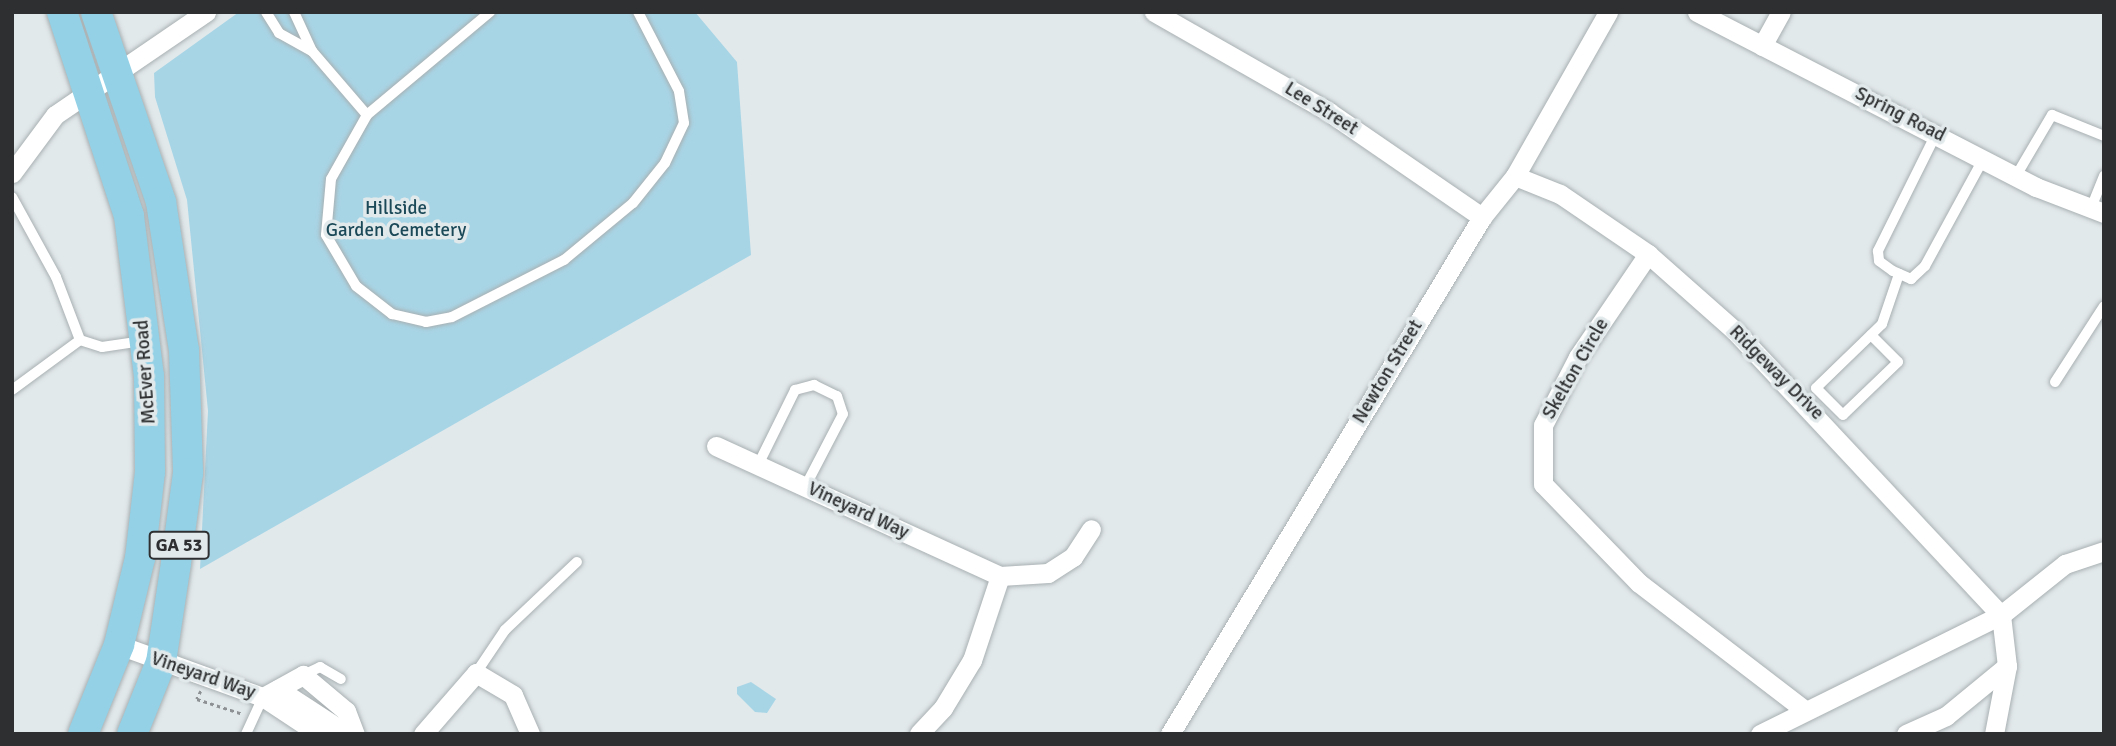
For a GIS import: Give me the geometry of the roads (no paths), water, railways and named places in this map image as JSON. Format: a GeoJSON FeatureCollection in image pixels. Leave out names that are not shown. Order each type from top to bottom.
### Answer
{"type":"FeatureCollection","features":[{"type":"Feature","properties":{"kind":"main road","name":"McEver Road"},"geometry":{"type":"LineString","coordinates":[[62,12],[129,216],[146,341],[150,472],[140,558],[119,645],[83,734]]}},
{"type":"Feature","properties":{"kind":"main road","name":"McEver Road"},"geometry":{"type":"LineString","coordinates":[[96,12],[161,202],[184,350],[188,473],[161,662],[132,734]]}},
{"type":"Feature","properties":{"kind":"street"},"geometry":{"type":"LineString","coordinates":[[12,173],[55,115],[86,90],[206,12]]}},
{"type":"Feature","properties":{"kind":"street","name":"Lee Street"},"geometry":{"type":"LineString","coordinates":[[1154,12],[1329,112],[1482,217]]}},
{"type":"Feature","properties":{"kind":"street","name":"Newton Street"},"geometry":{"type":"LineString","coordinates":[[1170,734],[1482,217],[1515,176],[1608,12]]}},
{"type":"Feature","properties":{"kind":"street","name":"Spring Road"},"geometry":{"type":"LineString","coordinates":[[1697,12],[2016,176],[2097,211]]}},
{"type":"Feature","properties":{"kind":"street"},"geometry":{"type":"LineString","coordinates":[[1762,46],[1781,12]]}},
{"type":"Feature","properties":{"kind":"street","name":"Ridgeway Drive"},"geometry":{"type":"LineString","coordinates":[[1515,176],[1560,194],[1648,254],[1840,437],[2001,615]]}},
{"type":"Feature","properties":{"kind":"street","name":"Skelton Circle"},"geometry":{"type":"LineString","coordinates":[[1648,254],[1578,356],[1543,425],[1543,484],[1639,583],[1801,708]]}},
{"type":"Feature","properties":{"kind":"street","name":"Vineyard Way"},"geometry":{"type":"LineString","coordinates":[[716,446],[1000,576],[1048,573],[1073,557],[1091,529]]}},
{"type":"Feature","properties":{"kind":"street"},"geometry":{"type":"LineString","coordinates":[[1760,734],[1801,708],[2001,615],[2065,564],[2104,551]]}},
{"type":"Feature","properties":{"kind":"street"},"geometry":{"type":"LineString","coordinates":[[919,734],[943,708],[972,660],[1000,576]]}},
{"type":"Feature","properties":{"kind":"street"},"geometry":{"type":"LineString","coordinates":[[1994,734],[2007,666],[2001,615]]}},
{"type":"Feature","properties":{"kind":"street","name":"Vineyard Way"},"geometry":{"type":"LineString","coordinates":[[119,645],[207,679],[270,693],[319,734]]}},
{"type":"Feature","properties":{"kind":"street"},"geometry":{"type":"LineString","coordinates":[[1906,734],[1946,716],[2007,666]]}},
{"type":"Feature","properties":{"kind":"street"},"geometry":{"type":"LineString","coordinates":[[423,734],[476,673],[513,695],[530,734]]}},
{"type":"Feature","properties":{"kind":"street"},"geometry":{"type":"LineString","coordinates":[[270,693],[303,675],[346,711],[355,734]]}},
{"type":"Feature","properties":{"kind":"street"},"geometry":{"type":"LineString","coordinates":[[270,693],[347,734]]}},
{"type":"Feature","properties":{"kind":"street"},"geometry":{"type":"LineString","coordinates":[[1792,734],[1801,708]]}},
{"type":"Feature","properties":{"kind":"lane"},"geometry":{"type":"LineString","coordinates":[[266,12],[279,33],[312,51]]}},
{"type":"Feature","properties":{"kind":"lane"},"geometry":{"type":"LineString","coordinates":[[294,12],[312,51],[367,115]]}},
{"type":"Feature","properties":{"kind":"lane"},"geometry":{"type":"LineString","coordinates":[[490,12],[367,115],[331,179],[326,235],[356,286],[392,314],[425,322],[452,317],[564,260],[633,203],[665,163],[684,123],[679,91],[638,12]]}},
{"type":"Feature","properties":{"kind":"lane"},"geometry":{"type":"LineString","coordinates":[[2016,176],[2052,115],[2104,136]]}},
{"type":"Feature","properties":{"kind":"lane"},"geometry":{"type":"LineString","coordinates":[[1937,134],[1878,251],[1879,261],[1899,274],[1910,279],[1942,244],[1984,158]]}},
{"type":"Feature","properties":{"kind":"lane"},"geometry":{"type":"LineString","coordinates":[[2097,211],[2104,176]]}},
{"type":"Feature","properties":{"kind":"lane"},"geometry":{"type":"LineString","coordinates":[[12,197],[56,277],[79,340]]}},
{"type":"Feature","properties":{"kind":"lane"},"geometry":{"type":"LineString","coordinates":[[1871,335],[1898,362],[1843,415],[1816,388],[1882,324],[1899,274]]}},
{"type":"Feature","properties":{"kind":"lane"},"geometry":{"type":"LineString","coordinates":[[2054,382],[2104,306]]}},
{"type":"Feature","properties":{"kind":"lane"},"geometry":{"type":"LineString","coordinates":[[79,340],[102,347],[146,341]]}},
{"type":"Feature","properties":{"kind":"lane"},"geometry":{"type":"LineString","coordinates":[[12,390],[79,340]]}},
{"type":"Feature","properties":{"kind":"lane"},"geometry":{"type":"LineString","coordinates":[[758,465],[795,390],[814,385],[837,396],[843,414],[805,487]]}},
{"type":"Feature","properties":{"kind":"lane"},"geometry":{"type":"LineString","coordinates":[[476,673],[505,630],[577,562]]}},
{"type":"Feature","properties":{"kind":"lane"},"geometry":{"type":"LineString","coordinates":[[303,675],[320,667],[341,679]]}},
{"type":"Feature","properties":{"kind":"lane"},"geometry":{"type":"LineString","coordinates":[[246,734],[254,716],[270,693]]}},
{"type":"Feature","properties":{"kind":"park label","name":"Hillside Garden Cemetery"},"geometry":{"type":"Point","coordinates":[396,220]}}]}
